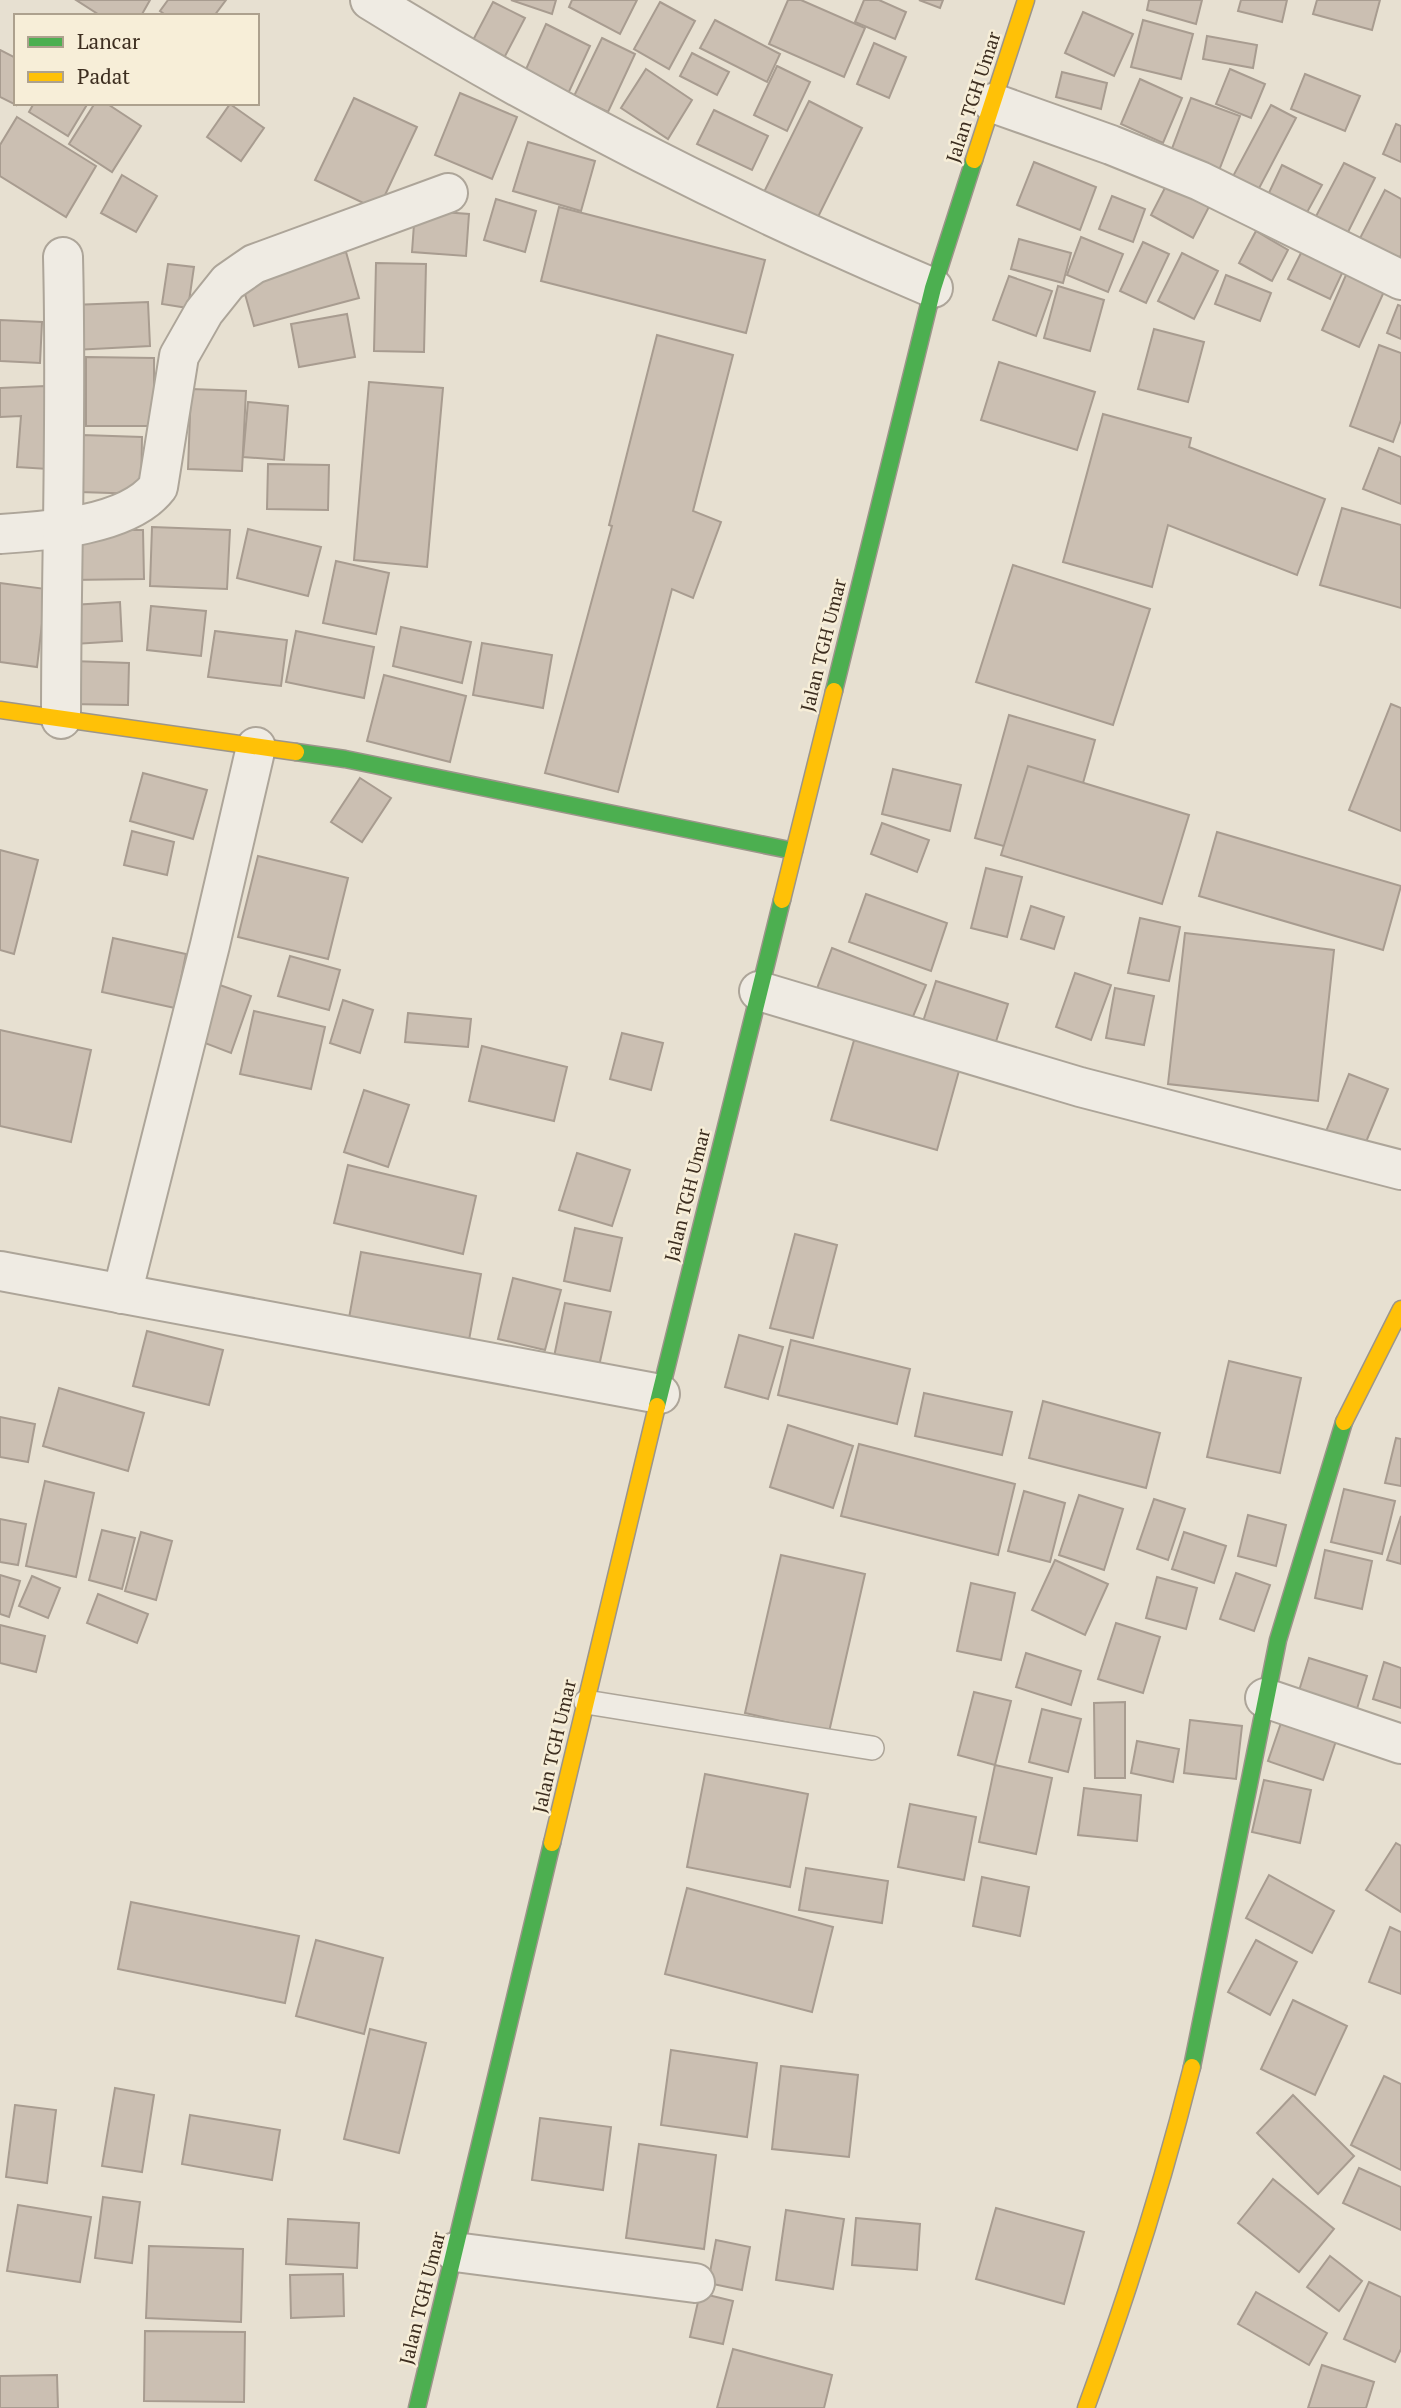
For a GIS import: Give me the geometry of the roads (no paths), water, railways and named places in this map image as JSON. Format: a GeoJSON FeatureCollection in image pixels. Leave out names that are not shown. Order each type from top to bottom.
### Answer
{"type":"FeatureCollection","features":[{"type":"Feature","properties":{"kind":"main road","name":"Jalan TGH Umar"},"geometry":{"type":"LineString","coordinates":[[417,2408],[660,1394],[933,288],[1026,0]]}},
{"type":"Feature","properties":{"kind":"main road"},"geometry":{"type":"LineString","coordinates":[[0,710],[358,762],[794,851]]}},
{"type":"Feature","properties":{"kind":"main road"},"geometry":{"type":"LineString","coordinates":[[1086,2408],[1123,2306],[1167,2167],[1197,2046],[1278,1640],[1343,1424],[1401,1309]]}},
{"type":"Feature","properties":{"kind":"street"},"geometry":{"type":"LineString","coordinates":[[370,0],[542,103],[822,241],[933,288]]}},
{"type":"Feature","properties":{"kind":"street"},"geometry":{"type":"LineString","coordinates":[[993,103],[1111,145],[1200,181],[1401,280]]}},
{"type":"Feature","properties":{"kind":"street"},"geometry":{"type":"LineString","coordinates":[[0,534],[61,530],[117,513],[150,497],[158,487],[179,356],[204,312],[228,282],[254,264],[448,193]]}},
{"type":"Feature","properties":{"kind":"street"},"geometry":{"type":"LineString","coordinates":[[61,719],[61,530],[65,419],[63,257]]}},
{"type":"Feature","properties":{"kind":"street"},"geometry":{"type":"LineString","coordinates":[[122,1294],[211,945],[256,747]]}},
{"type":"Feature","properties":{"kind":"street"},"geometry":{"type":"LineString","coordinates":[[759,991],[1080,1087],[1401,1170]]}},
{"type":"Feature","properties":{"kind":"street"},"geometry":{"type":"LineString","coordinates":[[0,1271],[660,1394]]}},
{"type":"Feature","properties":{"kind":"street"},"geometry":{"type":"LineString","coordinates":[[1265,1698],[1401,1744]]}},
{"type":"Feature","properties":{"kind":"street"},"geometry":{"type":"LineString","coordinates":[[455,2252],[695,2283]]}},
{"type":"Feature","properties":{"kind":"lane"},"geometry":{"type":"LineString","coordinates":[[586,1702],[872,1748]]}}]}
